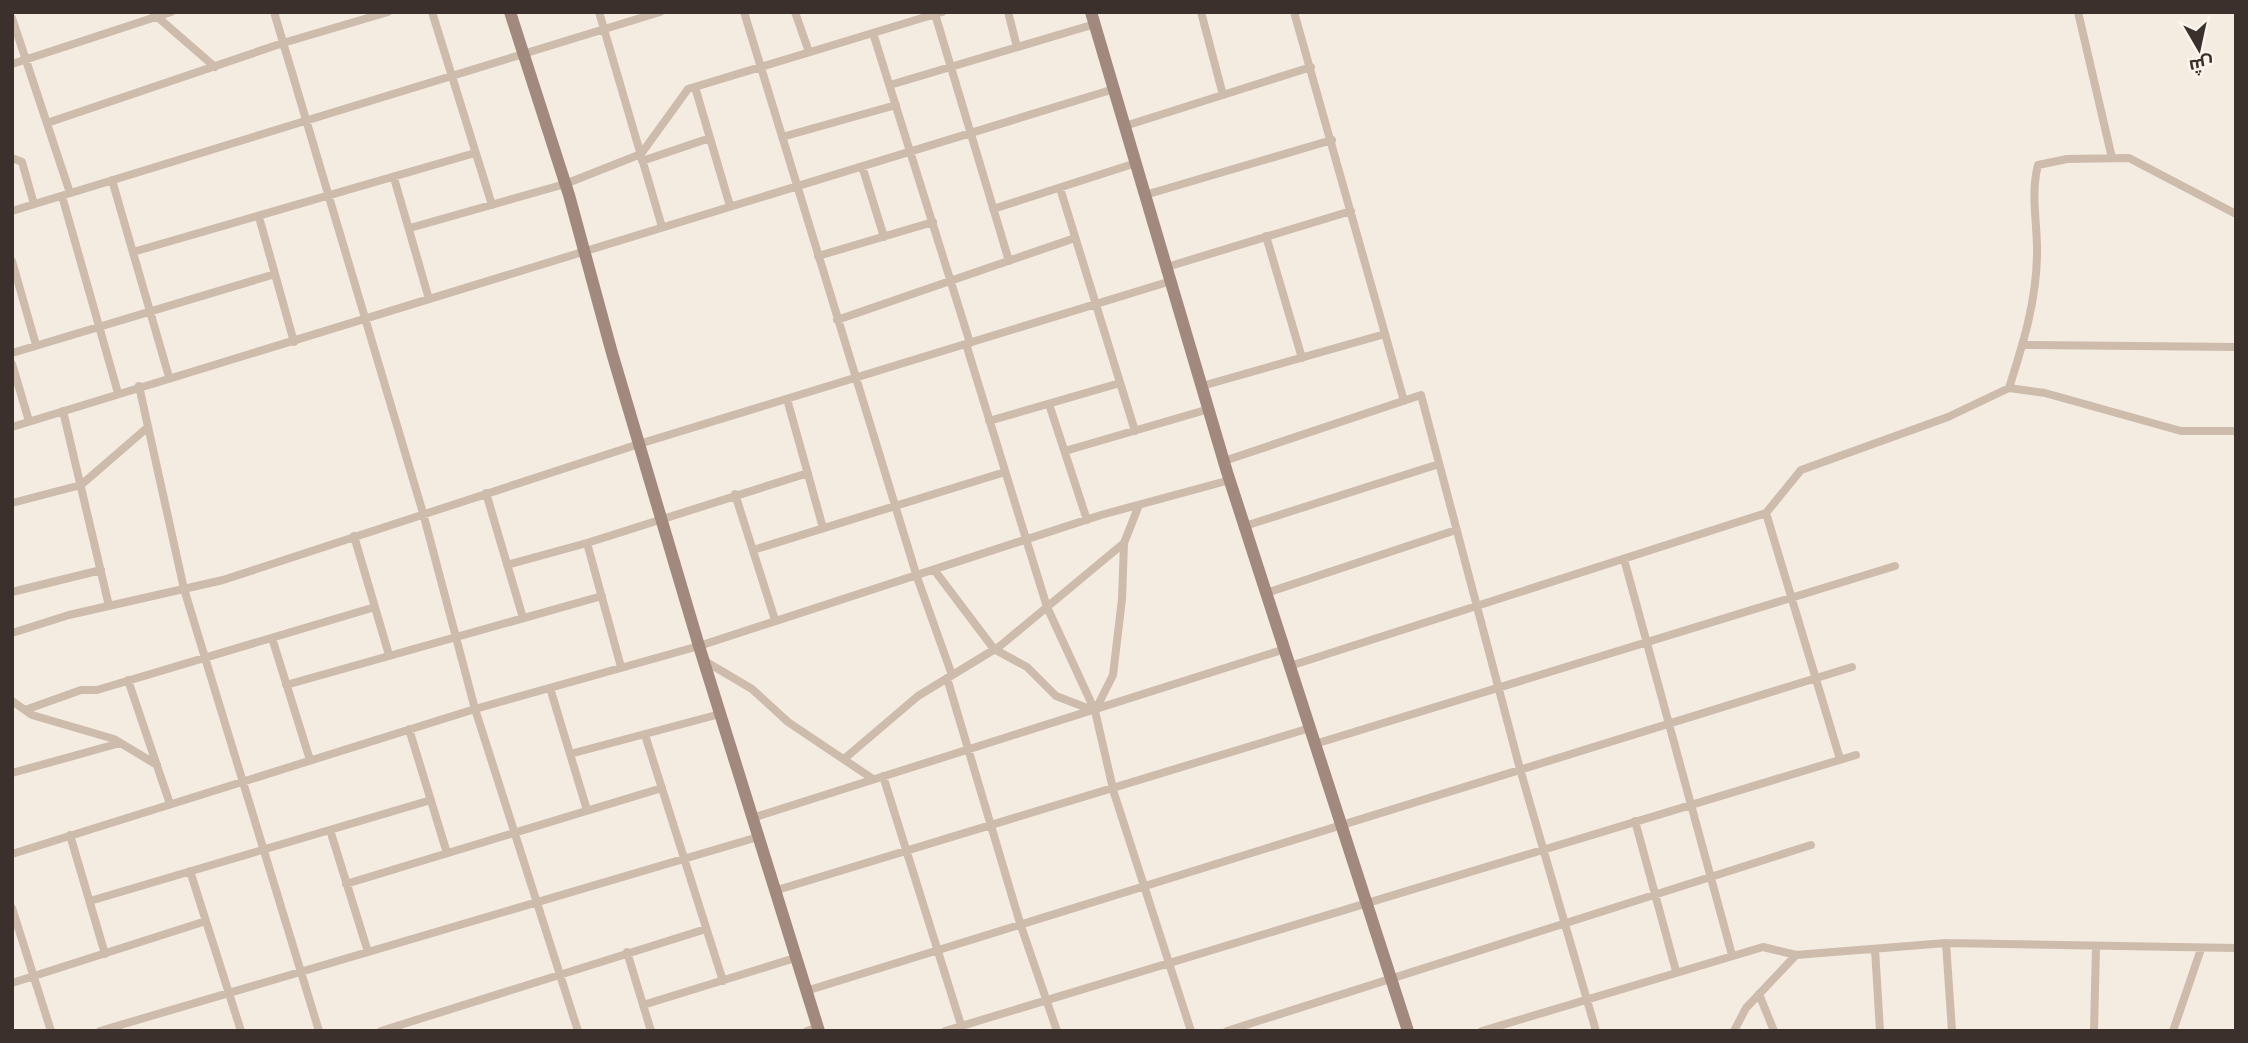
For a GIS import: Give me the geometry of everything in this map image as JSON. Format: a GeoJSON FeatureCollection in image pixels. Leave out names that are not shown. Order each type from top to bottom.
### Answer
{"type":"FeatureCollection","features":[{"type":"Feature","properties":{"kind":"street"},"geometry":{"type":"LineString","coordinates":[[12,64],[155,15],[171,12]]}},
{"type":"Feature","properties":{"kind":"street"},"geometry":{"type":"LineString","coordinates":[[274,12],[423,513],[475,709],[578,1031]]}},
{"type":"Feature","properties":{"kind":"street"},"geometry":{"type":"LineString","coordinates":[[47,123],[215,66],[388,12]]}},
{"type":"Feature","properties":{"kind":"street"},"geometry":{"type":"LineString","coordinates":[[432,12],[450,77],[492,205]]}},
{"type":"Feature","properties":{"kind":"street"},"geometry":{"type":"LineString","coordinates":[[510,12],[565,184],[639,444],[806,991],[815,1030]]}},
{"type":"Feature","properties":{"kind":"street"},"geometry":{"type":"LineString","coordinates":[[599,12],[662,227]]}},
{"type":"Feature","properties":{"kind":"street"},"geometry":{"type":"LineString","coordinates":[[12,211],[660,12]]}},
{"type":"Feature","properties":{"kind":"street"},"geometry":{"type":"LineString","coordinates":[[744,12],[837,320],[950,676],[967,749],[1020,923],[1057,1031]]}},
{"type":"Feature","properties":{"kind":"street"},"geometry":{"type":"LineString","coordinates":[[795,12],[809,52]]}},
{"type":"Feature","properties":{"kind":"street"},"geometry":{"type":"LineString","coordinates":[[1007,12],[1017,47]]}},
{"type":"Feature","properties":{"kind":"street"},"geometry":{"type":"LineString","coordinates":[[1201,12],[1223,95]]}},
{"type":"Feature","properties":{"kind":"street"},"geometry":{"type":"LineString","coordinates":[[1294,12],[1404,401]]}},
{"type":"Feature","properties":{"kind":"street"},"geometry":{"type":"LineString","coordinates":[[2078,12],[2112,158]]}},
{"type":"Feature","properties":{"kind":"street"},"geometry":{"type":"LineString","coordinates":[[641,158],[673,107],[688,89],[938,13],[951,67],[1009,261]]}},
{"type":"Feature","properties":{"kind":"street"},"geometry":{"type":"LineString","coordinates":[[155,15],[215,66]]}},
{"type":"Feature","properties":{"kind":"street"},"geometry":{"type":"LineString","coordinates":[[12,18],[47,123],[118,393]]}},
{"type":"Feature","properties":{"kind":"street"},"geometry":{"type":"LineString","coordinates":[[890,85],[1017,47],[1093,18],[1224,461],[1408,1031]]}},
{"type":"Feature","properties":{"kind":"street"},"geometry":{"type":"LineString","coordinates":[[873,33],[951,281],[989,421],[1046,607],[1095,711],[1113,788],[1191,1031]]}},
{"type":"Feature","properties":{"kind":"street"},"geometry":{"type":"LineString","coordinates":[[1125,126],[1311,67]]}},
{"type":"Feature","properties":{"kind":"street"},"geometry":{"type":"LineString","coordinates":[[695,87],[730,206]]}},
{"type":"Feature","properties":{"kind":"street"},"geometry":{"type":"LineString","coordinates":[[12,426],[169,377],[294,342],[584,250],[1114,89]]}},
{"type":"Feature","properties":{"kind":"street"},"geometry":{"type":"LineString","coordinates":[[782,136],[896,106]]}},
{"type":"Feature","properties":{"kind":"street"},"geometry":{"type":"LineString","coordinates":[[410,228],[565,184],[710,138]]}},
{"type":"Feature","properties":{"kind":"street"},"geometry":{"type":"LineString","coordinates":[[1145,195],[1332,140]]}},
{"type":"Feature","properties":{"kind":"street"},"geometry":{"type":"LineString","coordinates":[[133,252],[329,198],[475,153]]}},
{"type":"Feature","properties":{"kind":"street"},"geometry":{"type":"LineString","coordinates":[[12,158],[22,162],[34,204]]}},
{"type":"Feature","properties":{"kind":"street"},"geometry":{"type":"LineString","coordinates":[[2009,388],[2034,307],[2038,254],[2033,184],[2038,165],[2067,159],[2129,158],[2236,214]]}},
{"type":"Feature","properties":{"kind":"street"},"geometry":{"type":"LineString","coordinates":[[993,209],[1136,163]]}},
{"type":"Feature","properties":{"kind":"street"},"geometry":{"type":"LineString","coordinates":[[862,166],[884,237]]}},
{"type":"Feature","properties":{"kind":"street"},"geometry":{"type":"LineString","coordinates":[[394,178],[429,299]]}},
{"type":"Feature","properties":{"kind":"street"},"geometry":{"type":"LineString","coordinates":[[112,180],[169,377]]}},
{"type":"Feature","properties":{"kind":"street"},"geometry":{"type":"LineString","coordinates":[[1060,188],[1135,431]]}},
{"type":"Feature","properties":{"kind":"street"},"geometry":{"type":"LineString","coordinates":[[1167,267],[1351,211]]}},
{"type":"Feature","properties":{"kind":"street"},"geometry":{"type":"LineString","coordinates":[[259,217],[294,342]]}},
{"type":"Feature","properties":{"kind":"street"},"geometry":{"type":"LineString","coordinates":[[818,256],[933,222]]}},
{"type":"Feature","properties":{"kind":"street"},"geometry":{"type":"LineString","coordinates":[[1266,236],[1302,358]]}},
{"type":"Feature","properties":{"kind":"street"},"geometry":{"type":"LineString","coordinates":[[837,320],[1075,238]]}},
{"type":"Feature","properties":{"kind":"street"},"geometry":{"type":"LineString","coordinates":[[12,261],[36,345]]}},
{"type":"Feature","properties":{"kind":"street"},"geometry":{"type":"LineString","coordinates":[[12,352],[275,274]]}},
{"type":"Feature","properties":{"kind":"street"},"geometry":{"type":"LineString","coordinates":[[12,633],[109,606],[223,580],[639,444],[1171,281]]}},
{"type":"Feature","properties":{"kind":"street"},"geometry":{"type":"LineString","coordinates":[[1202,386],[1385,334]]}},
{"type":"Feature","properties":{"kind":"street"},"geometry":{"type":"LineString","coordinates":[[2022,345],[2236,347]]}},
{"type":"Feature","properties":{"kind":"street"},"geometry":{"type":"LineString","coordinates":[[12,364],[29,421]]}},
{"type":"Feature","properties":{"kind":"street"},"geometry":{"type":"LineString","coordinates":[[989,421],[1120,383]]}},
{"type":"Feature","properties":{"kind":"street"},"geometry":{"type":"LineString","coordinates":[[139,386],[184,589],[319,1031]]}},
{"type":"Feature","properties":{"kind":"street"},"geometry":{"type":"LineString","coordinates":[[1290,666],[1766,513],[1801,470],[1948,417],[2009,388],[2045,393],[2181,431],[2236,431]]}},
{"type":"Feature","properties":{"kind":"street"},"geometry":{"type":"LineString","coordinates":[[1224,461],[1421,395],[1520,769],[1596,1031]]}},
{"type":"Feature","properties":{"kind":"street"},"geometry":{"type":"LineString","coordinates":[[787,399],[823,528]]}},
{"type":"Feature","properties":{"kind":"street"},"geometry":{"type":"LineString","coordinates":[[1049,404],[1087,520]]}},
{"type":"Feature","properties":{"kind":"street"},"geometry":{"type":"LineString","coordinates":[[1065,451],[1209,410]]}},
{"type":"Feature","properties":{"kind":"street"},"geometry":{"type":"LineString","coordinates":[[63,411],[109,606]]}},
{"type":"Feature","properties":{"kind":"street"},"geometry":{"type":"LineString","coordinates":[[12,503],[81,485],[148,427]]}},
{"type":"Feature","properties":{"kind":"street"},"geometry":{"type":"LineString","coordinates":[[1245,526],[1439,464]]}},
{"type":"Feature","properties":{"kind":"street"},"geometry":{"type":"LineString","coordinates":[[753,550],[1005,471]]}},
{"type":"Feature","properties":{"kind":"street"},"geometry":{"type":"LineString","coordinates":[[507,565],[587,543],[808,473]]}},
{"type":"Feature","properties":{"kind":"street"},"geometry":{"type":"LineString","coordinates":[[12,854],[475,709],[699,646],[1087,520],[1230,480]]}},
{"type":"Feature","properties":{"kind":"street"},"geometry":{"type":"LineString","coordinates":[[486,493],[523,618]]}},
{"type":"Feature","properties":{"kind":"street"},"geometry":{"type":"LineString","coordinates":[[735,494],[775,620]]}},
{"type":"Feature","properties":{"kind":"street"},"geometry":{"type":"LineString","coordinates":[[1095,711],[1113,675],[1122,599],[1124,543],[1139,505]]}},
{"type":"Feature","properties":{"kind":"street"},"geometry":{"type":"LineString","coordinates":[[1766,513],[1840,759]]}},
{"type":"Feature","properties":{"kind":"street"},"geometry":{"type":"LineString","coordinates":[[1266,593],[1457,530]]}},
{"type":"Feature","properties":{"kind":"street"},"geometry":{"type":"LineString","coordinates":[[354,536],[389,655]]}},
{"type":"Feature","properties":{"kind":"street"},"geometry":{"type":"LineString","coordinates":[[587,543],[621,667]]}},
{"type":"Feature","properties":{"kind":"street"},"geometry":{"type":"LineString","coordinates":[[844,760],[918,695],[994,649],[1124,543]]}},
{"type":"Feature","properties":{"kind":"street"},"geometry":{"type":"LineString","coordinates":[[1624,559],[1732,955]]}},
{"type":"Feature","properties":{"kind":"street"},"geometry":{"type":"LineString","coordinates":[[1315,744],[1895,566]]}},
{"type":"Feature","properties":{"kind":"street"},"geometry":{"type":"LineString","coordinates":[[12,592],[101,570]]}},
{"type":"Feature","properties":{"kind":"street"},"geometry":{"type":"LineString","coordinates":[[935,571],[994,649],[1027,667],[1056,696],[1095,711]]}},
{"type":"Feature","properties":{"kind":"street"},"geometry":{"type":"LineString","coordinates":[[286,685],[602,596]]}},
{"type":"Feature","properties":{"kind":"street"},"geometry":{"type":"LineString","coordinates":[[25,710],[81,690],[97,690],[375,607]]}},
{"type":"Feature","properties":{"kind":"street"},"geometry":{"type":"LineString","coordinates":[[272,638],[310,760]]}},
{"type":"Feature","properties":{"kind":"street"},"geometry":{"type":"LineString","coordinates":[[751,818],[1284,649]]}},
{"type":"Feature","properties":{"kind":"street"},"geometry":{"type":"LineString","coordinates":[[703,660],[752,690],[788,722],[873,779]]}},
{"type":"Feature","properties":{"kind":"street"},"geometry":{"type":"LineString","coordinates":[[806,991],[1144,884],[1852,667]]}},
{"type":"Feature","properties":{"kind":"street"},"geometry":{"type":"LineString","coordinates":[[128,680],[170,804]]}},
{"type":"Feature","properties":{"kind":"street"},"geometry":{"type":"LineString","coordinates":[[550,688],[587,810]]}},
{"type":"Feature","properties":{"kind":"street"},"geometry":{"type":"LineString","coordinates":[[12,701],[25,710],[120,743],[157,765]]}},
{"type":"Feature","properties":{"kind":"street"},"geometry":{"type":"LineString","coordinates":[[570,754],[720,714]]}},
{"type":"Feature","properties":{"kind":"street"},"geometry":{"type":"LineString","coordinates":[[774,891],[1310,727]]}},
{"type":"Feature","properties":{"kind":"street"},"geometry":{"type":"LineString","coordinates":[[409,729],[447,853]]}},
{"type":"Feature","properties":{"kind":"street"},"geometry":{"type":"LineString","coordinates":[[645,735],[723,981]]}},
{"type":"Feature","properties":{"kind":"street"},"geometry":{"type":"LineString","coordinates":[[12,773],[120,743]]}},
{"type":"Feature","properties":{"kind":"street"},"geometry":{"type":"LineString","coordinates":[[945,1031],[962,1028],[1366,901],[1856,755]]}},
{"type":"Feature","properties":{"kind":"street"},"geometry":{"type":"LineString","coordinates":[[883,776],[962,1028]]}},
{"type":"Feature","properties":{"kind":"street"},"geometry":{"type":"LineString","coordinates":[[346,884],[662,788]]}},
{"type":"Feature","properties":{"kind":"street"},"geometry":{"type":"LineString","coordinates":[[90,901],[431,800]]}},
{"type":"Feature","properties":{"kind":"street"},"geometry":{"type":"LineString","coordinates":[[1635,821],[1676,971]]}},
{"type":"Feature","properties":{"kind":"street"},"geometry":{"type":"LineString","coordinates":[[330,830],[368,952]]}},
{"type":"Feature","properties":{"kind":"street"},"geometry":{"type":"LineString","coordinates":[[70,835],[105,954]]}},
{"type":"Feature","properties":{"kind":"street"},"geometry":{"type":"LineString","coordinates":[[100,1031],[758,837]]}},
{"type":"Feature","properties":{"kind":"street"},"geometry":{"type":"LineString","coordinates":[[1227,1031],[1811,845]]}},
{"type":"Feature","properties":{"kind":"street"},"geometry":{"type":"LineString","coordinates":[[190,871],[242,1031]]}},
{"type":"Feature","properties":{"kind":"street"},"geometry":{"type":"LineString","coordinates":[[12,908],[51,1031]]}},
{"type":"Feature","properties":{"kind":"street"},"geometry":{"type":"LineString","coordinates":[[12,984],[206,921]]}},
{"type":"Feature","properties":{"kind":"street"},"geometry":{"type":"LineString","coordinates":[[381,1031],[561,972],[706,929]]}},
{"type":"Feature","properties":{"kind":"street"},"geometry":{"type":"LineString","coordinates":[[1482,1031],[1763,947],[1796,955],[1946,943],[2236,948]]}},
{"type":"Feature","properties":{"kind":"street"},"geometry":{"type":"LineString","coordinates":[[1946,943],[1952,1031]]}},
{"type":"Feature","properties":{"kind":"street"},"geometry":{"type":"LineString","coordinates":[[2094,1031],[2096,947]]}},
{"type":"Feature","properties":{"kind":"street"},"geometry":{"type":"LineString","coordinates":[[1875,949],[1880,1031]]}},
{"type":"Feature","properties":{"kind":"street"},"geometry":{"type":"LineString","coordinates":[[2173,1031],[2201,949]]}},
{"type":"Feature","properties":{"kind":"street"},"geometry":{"type":"LineString","coordinates":[[626,952],[650,1031]]}},
{"type":"Feature","properties":{"kind":"street"},"geometry":{"type":"LineString","coordinates":[[1734,1031],[1746,1007],[1796,955]]}},
{"type":"Feature","properties":{"kind":"street"},"geometry":{"type":"LineString","coordinates":[[643,1005],[795,958]]}},
{"type":"Feature","properties":{"kind":"street"},"geometry":{"type":"LineString","coordinates":[[1759,994],[1774,1031]]}}]}
